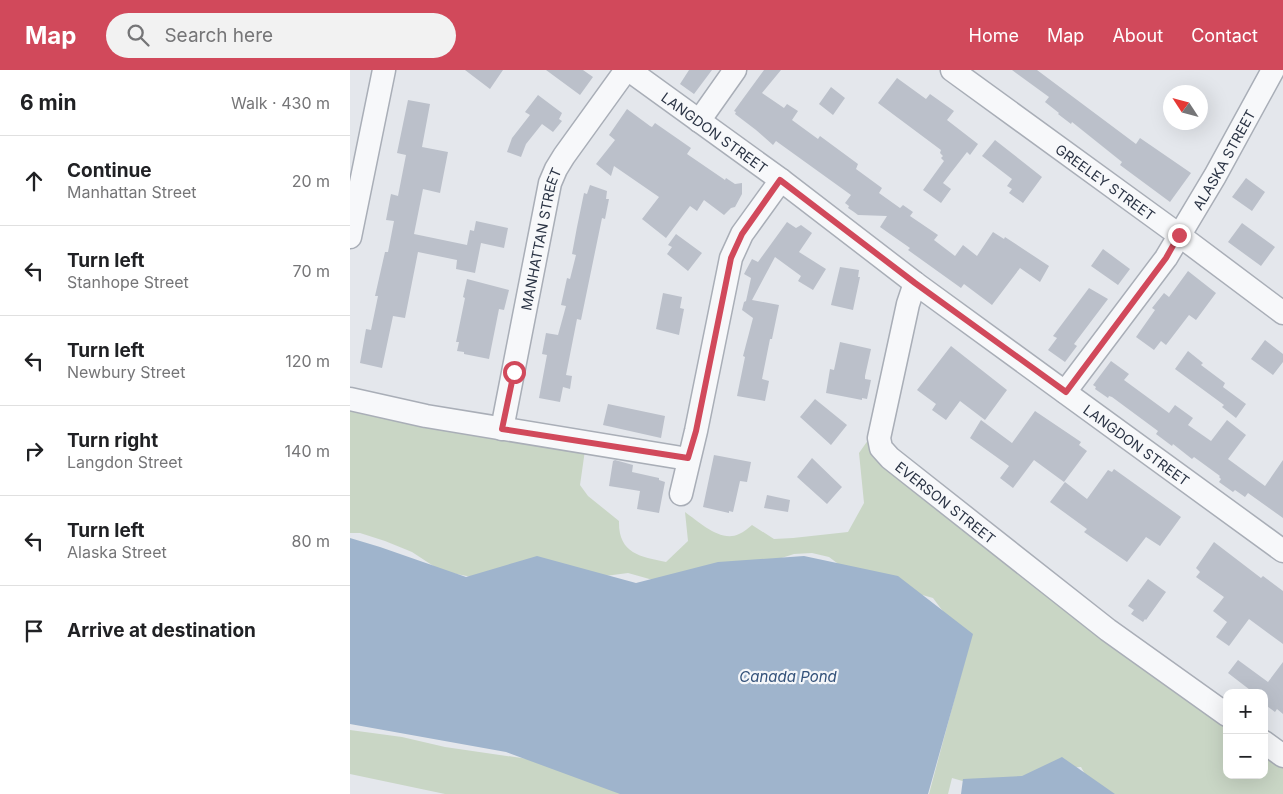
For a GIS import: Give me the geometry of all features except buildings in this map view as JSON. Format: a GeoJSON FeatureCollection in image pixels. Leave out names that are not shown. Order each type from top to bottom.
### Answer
{"type":"FeatureCollection","features":[{"type":"Feature","properties":{"kind":"street"},"geometry":{"type":"LineString","coordinates":[[350,237],[384,70]]}},
{"type":"Feature","properties":{"kind":"street","name":"LANGDON STREET"},"geometry":{"type":"LineString","coordinates":[[628,70],[780,180],[915,283],[1283,551]]}},
{"type":"Feature","properties":{"kind":"street","name":"MANHATTAN STREET"},"geometry":{"type":"LineString","coordinates":[[502,429],[550,183],[564,156],[628,70]]}},
{"type":"Feature","properties":{"kind":"street"},"geometry":{"type":"LineString","coordinates":[[698,121],[735,70]]}},
{"type":"Feature","properties":{"kind":"street","name":"GREELEY STREET"},"geometry":{"type":"LineString","coordinates":[[952,70],[1179,235],[1283,314]]}},
{"type":"Feature","properties":{"kind":"street","name":"ALASKA STREET"},"geometry":{"type":"LineString","coordinates":[[1066,392],[1166,258],[1215,176],[1273,70]]}},
{"type":"Feature","properties":{"kind":"street"},"geometry":{"type":"LineString","coordinates":[[681,494],[688,458],[696,431],[731,258],[742,234],[780,180]]}},
{"type":"Feature","properties":{"kind":"street","name":"EVERSON STREET"},"geometry":{"type":"LineString","coordinates":[[915,283],[908,304],[879,438],[881,448],[890,458],[1108,630],[1223,712]]}},
{"type":"Feature","properties":{"kind":"street"},"geometry":{"type":"LineString","coordinates":[[350,399],[426,416],[688,458]]}},
{"type":"Feature","properties":{"kind":"street"},"geometry":{"type":"LineString","coordinates":[[1268,745],[1283,756]]}},
{"type":"Feature","properties":{"kind":"green space"},"geometry":{"type":"Polygon","coordinates":[[[350,399],[586,443],[580,485],[588,496],[619,521],[622,540],[632,552],[666,562],[688,541],[685,512],[703,526],[725,536],[739,534],[752,525],[774,539],[848,532],[864,503],[859,453],[878,426],[889,452],[1223,712],[1223,779],[1268,779],[1268,745],[1283,756],[1283,794],[1111,794],[1090,783],[1081,767],[1063,768],[1052,774],[973,784],[952,778],[948,794],[929,794],[963,667],[963,638],[933,598],[865,584],[829,557],[812,553],[794,554],[760,565],[653,580],[628,573],[567,581],[472,577],[441,571],[412,552],[360,533],[350,533],[350,399]]]}},
{"type":"Feature","properties":{"kind":"green space"},"geometry":{"type":"Polygon","coordinates":[[[350,730],[402,737],[445,747],[549,762],[652,794],[445,794],[350,774],[350,730]]]}},
{"type":"Feature","properties":{"kind":"water","name":"Canada Pond"},"geometry":{"type":"Polygon","coordinates":[[[350,538],[466,577],[537,556],[636,583],[718,562],[804,556],[898,576],[973,634],[928,794],[620,794],[506,752],[350,724],[350,538]]]}},
{"type":"Feature","properties":{"kind":"water"},"geometry":{"type":"Polygon","coordinates":[[[1062,757],[1115,794],[961,794],[963,779],[1022,776],[1062,757]]]}},
{"type":"Feature","properties":{"kind":"route"},"geometry":{"type":"LineString","coordinates":[[514,372],[502,429],[688,458],[696,431],[731,258],[742,234],[780,180],[915,283],[1066,392],[1166,258],[1179,235]]}}]}
